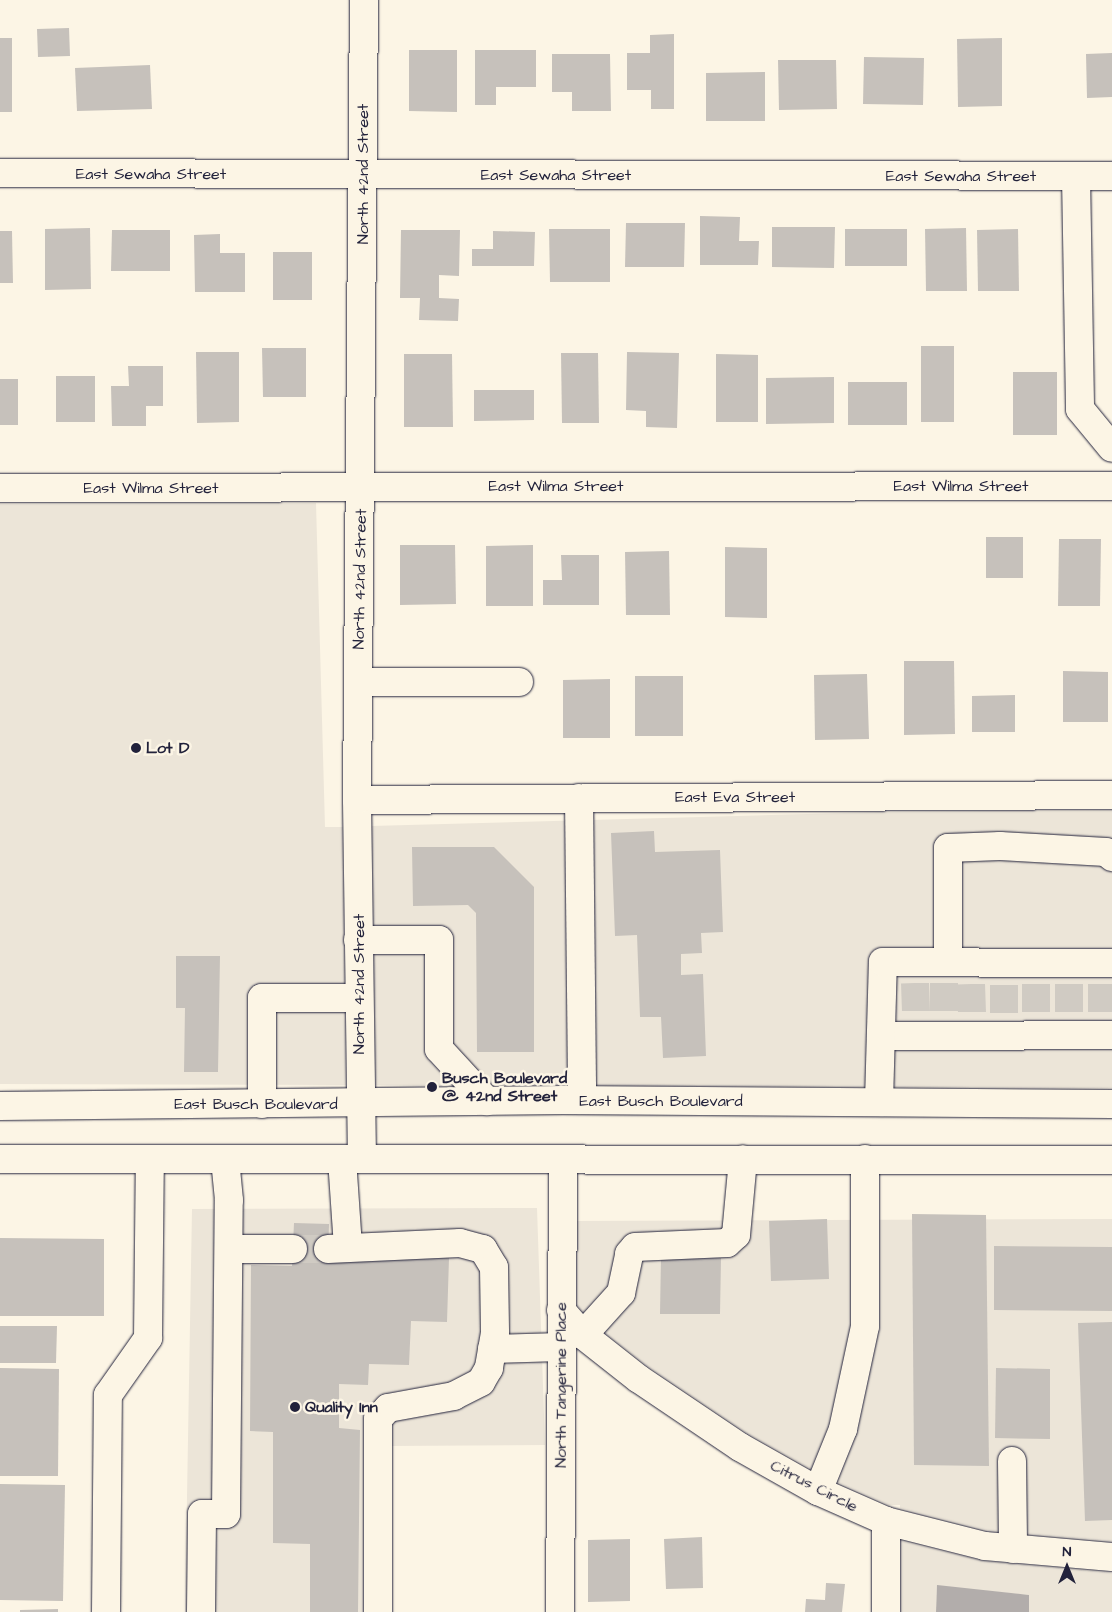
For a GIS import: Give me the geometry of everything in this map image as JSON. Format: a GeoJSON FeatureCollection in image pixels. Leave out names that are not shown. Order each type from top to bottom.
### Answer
{"type":"FeatureCollection","features":[{"type":"Feature","properties":{"kind":"street","name":"North 42nd Street"},"geometry":{"type":"LineString","coordinates":[[364,0],[357,800],[360,1104],[338,1249],[460,1243],[484,1249],[494,1267],[496,1303],[492,1349]]}},
{"type":"Feature","properties":{"kind":"street","name":"East Sewaha Street"},"geometry":{"type":"LineString","coordinates":[[0,173],[1112,176]]}},
{"type":"Feature","properties":{"kind":"street"},"geometry":{"type":"LineString","coordinates":[[1076,176],[1080,409],[1112,448]]}},
{"type":"Feature","properties":{"kind":"street","name":"East Wilma Street"},"geometry":{"type":"LineString","coordinates":[[0,488],[1112,486]]}},
{"type":"Feature","properties":{"kind":"street"},"geometry":{"type":"LineString","coordinates":[[358,682],[519,682]]}},
{"type":"Feature","properties":{"kind":"street","name":"East Eva Street"},"geometry":{"type":"LineString","coordinates":[[357,800],[1112,795]]}},
{"type":"Feature","properties":{"kind":"street"},"geometry":{"type":"LineString","coordinates":[[579,798],[582,1100]]}},
{"type":"Feature","properties":{"kind":"street"},"geometry":{"type":"LineString","coordinates":[[956,971],[948,848],[1000,846],[1106,852],[1112,857]]}},
{"type":"Feature","properties":{"kind":"street"},"geometry":{"type":"LineString","coordinates":[[358,940],[440,940],[440,1049],[487,1101]]}},
{"type":"Feature","properties":{"kind":"street"},"geometry":{"type":"LineString","coordinates":[[880,1102],[883,962],[915,973],[956,971],[1069,973],[1105,970]]}},
{"type":"Feature","properties":{"kind":"street"},"geometry":{"type":"LineString","coordinates":[[262,1104],[262,998],[358,998]]}},
{"type":"Feature","properties":{"kind":"street"},"geometry":{"type":"LineString","coordinates":[[881,1036],[916,1026],[1069,1026],[1105,1029]]}},
{"type":"Feature","properties":{"kind":"street","name":"East Busch Boulevard"},"geometry":{"type":"LineString","coordinates":[[0,1106],[360,1104],[582,1100],[1112,1104]]}},
{"type":"Feature","properties":{"kind":"street"},"geometry":{"type":"LineString","coordinates":[[0,1159],[1112,1160]]}},
{"type":"Feature","properties":{"kind":"street"},"geometry":{"type":"LineString","coordinates":[[106,1612],[108,1395],[148,1338],[150,1159]]}},
{"type":"Feature","properties":{"kind":"street"},"geometry":{"type":"LineString","coordinates":[[201,1612],[202,1514],[226,1514],[229,1200],[225,1159]]}},
{"type":"Feature","properties":{"kind":"street","name":"North Tangerine Place"},"geometry":{"type":"LineString","coordinates":[[560,1612],[572,1341],[561,1310],[563,1159]]}},
{"type":"Feature","properties":{"kind":"street"},"geometry":{"type":"LineString","coordinates":[[378,1612],[378,1419],[388,1408],[454,1396],[481,1382],[489,1368],[492,1349],[572,1341],[621,1293],[629,1254],[635,1247],[727,1243],[736,1235],[743,1159]]}},
{"type":"Feature","properties":{"kind":"street"},"geometry":{"type":"LineString","coordinates":[[818,1491],[843,1429],[865,1326],[865,1160]]}},
{"type":"Feature","properties":{"kind":"street"},"geometry":{"type":"LineString","coordinates":[[229,1249],[293,1249]]}},
{"type":"Feature","properties":{"kind":"street","name":"Citrus Circle"},"geometry":{"type":"LineString","coordinates":[[572,1341],[639,1379],[740,1447],[818,1491],[886,1521],[985,1546],[1112,1557]]}},
{"type":"Feature","properties":{"kind":"street"},"geometry":{"type":"LineString","coordinates":[[1012,1461],[1013,1548]]}},
{"type":"Feature","properties":{"kind":"street"},"geometry":{"type":"LineString","coordinates":[[886,1521],[886,1612]]}},
{"type":"Feature","properties":{"kind":"shaded area"},"geometry":{"type":"Polygon","coordinates":[[[316,503],[325,827],[343,827],[346,1085],[0,1084],[0,504],[316,503]]]}},
{"type":"Feature","properties":{"kind":"shaded area"},"geometry":{"type":"Polygon","coordinates":[[[1112,810],[1112,1088],[374,1085],[371,826],[881,812],[1112,810]]]}},
{"type":"Feature","properties":{"kind":"shaded area"},"geometry":{"type":"Polygon","coordinates":[[[537,1208],[545,1445],[389,1446],[390,1612],[185,1612],[192,1209],[537,1208]]]}},
{"type":"Feature","properties":{"kind":"shaded area"},"geometry":{"type":"Polygon","coordinates":[[[1112,1219],[1112,1541],[987,1530],[900,1508],[900,1505],[889,1505],[824,1476],[747,1433],[646,1365],[592,1323],[575,1303],[575,1221],[1112,1219]]]}},
{"type":"Feature","properties":{"kind":"shaded area"},"geometry":{"type":"Polygon","coordinates":[[[900,1541],[984,1561],[1112,1573],[1112,1612],[1029,1612],[1029,1595],[937,1586],[936,1612],[900,1612],[900,1541]]]}},
{"type":"Feature","properties":{"kind":"shaded area"},"geometry":{"type":"Polygon","coordinates":[[[937,1585],[1029,1595],[1029,1612],[936,1612],[937,1585]]]}},
{"type":"Feature","properties":{"kind":"building"},"geometry":{"type":"Polygon","coordinates":[[[69,28],[70,56],[38,57],[37,29],[69,28]]]}},
{"type":"Feature","properties":{"kind":"building"},"geometry":{"type":"Polygon","coordinates":[[[674,34],[674,109],[651,109],[651,90],[627,90],[627,53],[650,53],[650,35],[674,34]]]}},
{"type":"Feature","properties":{"kind":"building"},"geometry":{"type":"Polygon","coordinates":[[[0,38],[12,38],[12,112],[0,112],[0,38]]]}},
{"type":"Feature","properties":{"kind":"building"},"geometry":{"type":"Polygon","coordinates":[[[1002,38],[1002,106],[958,107],[957,39],[1002,38]]]}},
{"type":"Feature","properties":{"kind":"building"},"geometry":{"type":"Polygon","coordinates":[[[409,50],[457,50],[457,112],[409,111],[409,50]]]}},
{"type":"Feature","properties":{"kind":"building"},"geometry":{"type":"Polygon","coordinates":[[[475,50],[536,50],[536,87],[496,87],[496,105],[475,105],[475,50]]]}},
{"type":"Feature","properties":{"kind":"building"},"geometry":{"type":"Polygon","coordinates":[[[1112,53],[1112,97],[1087,98],[1086,54],[1112,53]]]}},
{"type":"Feature","properties":{"kind":"building"},"geometry":{"type":"Polygon","coordinates":[[[552,54],[610,54],[611,111],[572,111],[572,92],[552,92],[552,54]]]}},
{"type":"Feature","properties":{"kind":"building"},"geometry":{"type":"Polygon","coordinates":[[[864,57],[924,58],[923,105],[863,104],[864,57]]]}},
{"type":"Feature","properties":{"kind":"building"},"geometry":{"type":"Polygon","coordinates":[[[778,60],[836,60],[837,109],[779,110],[778,60]]]}},
{"type":"Feature","properties":{"kind":"building"},"geometry":{"type":"Polygon","coordinates":[[[150,65],[152,109],[77,111],[75,68],[150,65]]]}},
{"type":"Feature","properties":{"kind":"building"},"geometry":{"type":"Polygon","coordinates":[[[765,72],[765,121],[706,121],[706,73],[765,72]]]}},
{"type":"Feature","properties":{"kind":"building"},"geometry":{"type":"Polygon","coordinates":[[[700,216],[740,217],[739,241],[759,241],[758,265],[700,265],[700,216]]]}},
{"type":"Feature","properties":{"kind":"building"},"geometry":{"type":"Polygon","coordinates":[[[626,223],[685,223],[684,267],[625,267],[626,223]]]}},
{"type":"Feature","properties":{"kind":"building"},"geometry":{"type":"Polygon","coordinates":[[[772,227],[835,227],[834,268],[772,267],[772,227]]]}},
{"type":"Feature","properties":{"kind":"building"},"geometry":{"type":"Polygon","coordinates":[[[90,228],[91,289],[45,290],[45,229],[90,228]]]}},
{"type":"Feature","properties":{"kind":"building"},"geometry":{"type":"Polygon","coordinates":[[[966,228],[967,291],[926,291],[925,229],[966,228]]]}},
{"type":"Feature","properties":{"kind":"building"},"geometry":{"type":"Polygon","coordinates":[[[549,229],[610,229],[610,282],[550,282],[549,229]]]}},
{"type":"Feature","properties":{"kind":"building"},"geometry":{"type":"Polygon","coordinates":[[[845,229],[907,229],[907,266],[845,266],[845,229]]]}},
{"type":"Feature","properties":{"kind":"building"},"geometry":{"type":"Polygon","coordinates":[[[1018,229],[1019,291],[978,291],[977,230],[1018,229]]]}},
{"type":"Feature","properties":{"kind":"building"},"geometry":{"type":"Polygon","coordinates":[[[112,230],[170,230],[170,271],[111,271],[112,230]]]}},
{"type":"Feature","properties":{"kind":"building"},"geometry":{"type":"Polygon","coordinates":[[[401,230],[460,230],[459,276],[439,275],[439,298],[459,299],[458,321],[419,320],[420,298],[400,298],[401,230]]]}},
{"type":"Feature","properties":{"kind":"building"},"geometry":{"type":"Polygon","coordinates":[[[0,231],[12,231],[13,283],[0,283],[0,231]]]}},
{"type":"Feature","properties":{"kind":"building"},"geometry":{"type":"Polygon","coordinates":[[[493,231],[535,232],[534,266],[472,266],[472,249],[493,249],[493,231]]]}},
{"type":"Feature","properties":{"kind":"building"},"geometry":{"type":"Polygon","coordinates":[[[220,234],[220,253],[245,253],[245,292],[195,292],[194,235],[220,234]]]}},
{"type":"Feature","properties":{"kind":"building"},"geometry":{"type":"Polygon","coordinates":[[[273,252],[312,252],[312,300],[273,300],[273,252]]]}},
{"type":"Feature","properties":{"kind":"building"},"geometry":{"type":"Polygon","coordinates":[[[921,346],[954,346],[954,422],[921,422],[921,346]]]}},
{"type":"Feature","properties":{"kind":"building"},"geometry":{"type":"Polygon","coordinates":[[[262,348],[306,348],[306,397],[263,397],[262,348]]]}},
{"type":"Feature","properties":{"kind":"building"},"geometry":{"type":"Polygon","coordinates":[[[196,352],[239,352],[239,422],[197,423],[196,352]]]}},
{"type":"Feature","properties":{"kind":"building"},"geometry":{"type":"Polygon","coordinates":[[[627,352],[679,353],[677,428],[646,427],[646,411],[626,410],[627,352]]]}},
{"type":"Feature","properties":{"kind":"building"},"geometry":{"type":"Polygon","coordinates":[[[561,353],[598,353],[599,423],[562,423],[561,353]]]}},
{"type":"Feature","properties":{"kind":"building"},"geometry":{"type":"Polygon","coordinates":[[[404,354],[452,354],[453,427],[404,427],[404,354]]]}},
{"type":"Feature","properties":{"kind":"building"},"geometry":{"type":"Polygon","coordinates":[[[716,354],[758,355],[758,422],[716,422],[716,354]]]}},
{"type":"Feature","properties":{"kind":"building"},"geometry":{"type":"Polygon","coordinates":[[[128,366],[163,366],[163,406],[146,406],[146,426],[112,426],[111,386],[129,386],[128,366]]]}},
{"type":"Feature","properties":{"kind":"building"},"geometry":{"type":"Polygon","coordinates":[[[1013,372],[1057,372],[1057,435],[1013,435],[1013,372]]]}},
{"type":"Feature","properties":{"kind":"building"},"geometry":{"type":"Polygon","coordinates":[[[56,376],[95,376],[95,422],[56,422],[56,376]]]}},
{"type":"Feature","properties":{"kind":"building"},"geometry":{"type":"Polygon","coordinates":[[[834,377],[834,423],[766,424],[766,378],[834,377]]]}},
{"type":"Feature","properties":{"kind":"building"},"geometry":{"type":"Polygon","coordinates":[[[0,379],[18,379],[18,425],[0,425],[0,379]]]}},
{"type":"Feature","properties":{"kind":"building"},"geometry":{"type":"Polygon","coordinates":[[[848,382],[907,382],[907,425],[848,425],[848,382]]]}},
{"type":"Feature","properties":{"kind":"building"},"geometry":{"type":"Polygon","coordinates":[[[474,390],[534,390],[534,420],[474,421],[474,390]]]}},
{"type":"Feature","properties":{"kind":"building"},"geometry":{"type":"Polygon","coordinates":[[[986,537],[1023,537],[1023,578],[986,578],[986,537]]]}},
{"type":"Feature","properties":{"kind":"building"},"geometry":{"type":"Polygon","coordinates":[[[1059,539],[1101,539],[1100,606],[1058,606],[1059,539]]]}},
{"type":"Feature","properties":{"kind":"building"},"geometry":{"type":"Polygon","coordinates":[[[400,545],[455,545],[456,604],[400,605],[400,545]]]}},
{"type":"Feature","properties":{"kind":"building"},"geometry":{"type":"Polygon","coordinates":[[[533,545],[533,606],[486,606],[486,546],[533,545]]]}},
{"type":"Feature","properties":{"kind":"building"},"geometry":{"type":"Polygon","coordinates":[[[725,547],[767,548],[767,618],[725,617],[725,547]]]}},
{"type":"Feature","properties":{"kind":"building"},"geometry":{"type":"Polygon","coordinates":[[[669,551],[670,615],[626,615],[625,552],[669,551]]]}},
{"type":"Feature","properties":{"kind":"building"},"geometry":{"type":"Polygon","coordinates":[[[561,555],[599,555],[599,605],[543,605],[543,580],[562,580],[561,555]]]}},
{"type":"Feature","properties":{"kind":"building"},"geometry":{"type":"Polygon","coordinates":[[[904,661],[954,661],[955,734],[904,735],[904,661]]]}},
{"type":"Feature","properties":{"kind":"building"},"geometry":{"type":"Polygon","coordinates":[[[1063,671],[1108,672],[1108,722],[1063,722],[1063,671]]]}},
{"type":"Feature","properties":{"kind":"building"},"geometry":{"type":"Polygon","coordinates":[[[867,674],[869,739],[815,740],[814,675],[867,674]]]}},
{"type":"Feature","properties":{"kind":"building"},"geometry":{"type":"Polygon","coordinates":[[[635,676],[683,676],[683,736],[635,736],[635,676]]]}},
{"type":"Feature","properties":{"kind":"building"},"geometry":{"type":"Polygon","coordinates":[[[610,679],[610,738],[563,738],[563,680],[610,679]]]}},
{"type":"Feature","properties":{"kind":"building"},"geometry":{"type":"Polygon","coordinates":[[[1015,695],[1015,732],[972,732],[972,696],[1015,695]]]}},
{"type":"Feature","properties":{"kind":"building"},"geometry":{"type":"Polygon","coordinates":[[[654,831],[655,852],[720,850],[723,932],[701,933],[702,953],[681,954],[681,975],[703,974],[706,1056],[663,1058],[661,1017],[640,1017],[637,935],[615,936],[611,833],[654,831]]]}},
{"type":"Feature","properties":{"kind":"building"},"geometry":{"type":"Polygon","coordinates":[[[412,847],[494,847],[534,887],[534,1052],[477,1052],[476,913],[468,905],[413,906],[412,847]]]}},
{"type":"Feature","properties":{"kind":"building"},"geometry":{"type":"Polygon","coordinates":[[[176,956],[220,956],[218,1072],[184,1072],[185,1008],[176,1008],[176,956]]]}},
{"type":"Feature","properties":{"kind":"building"},"geometry":{"type":"Polygon","coordinates":[[[912,1214],[986,1215],[989,1466],[914,1465],[912,1214]]]}},
{"type":"Feature","properties":{"kind":"building"},"geometry":{"type":"Polygon","coordinates":[[[827,1219],[829,1279],[771,1281],[769,1221],[827,1219]]]}},
{"type":"Feature","properties":{"kind":"building","name":"Quality Inn"},"geometry":{"type":"Polygon","coordinates":[[[294,1223],[329,1224],[328,1256],[449,1258],[447,1322],[411,1321],[409,1365],[369,1364],[368,1385],[339,1384],[339,1428],[360,1430],[358,1612],[310,1612],[310,1544],[273,1543],[273,1432],[250,1431],[251,1265],[292,1266],[294,1223]]]}},
{"type":"Feature","properties":{"kind":"building"},"geometry":{"type":"Polygon","coordinates":[[[0,1238],[104,1239],[104,1316],[0,1316],[0,1238]]]}},
{"type":"Feature","properties":{"kind":"building"},"geometry":{"type":"Polygon","coordinates":[[[994,1246],[1112,1247],[1112,1311],[994,1310],[994,1246]]]}},
{"type":"Feature","properties":{"kind":"building"},"geometry":{"type":"Polygon","coordinates":[[[661,1257],[721,1258],[720,1314],[660,1314],[661,1257]]]}},
{"type":"Feature","properties":{"kind":"building"},"geometry":{"type":"Polygon","coordinates":[[[1112,1322],[1112,1520],[1085,1521],[1078,1323],[1112,1322]]]}},
{"type":"Feature","properties":{"kind":"building"},"geometry":{"type":"Polygon","coordinates":[[[0,1326],[57,1326],[56,1363],[0,1363],[0,1326]]]}},
{"type":"Feature","properties":{"kind":"building"},"geometry":{"type":"Polygon","coordinates":[[[0,1368],[59,1369],[58,1476],[0,1476],[0,1368]]]}},
{"type":"Feature","properties":{"kind":"building"},"geometry":{"type":"Polygon","coordinates":[[[996,1368],[1050,1369],[1050,1439],[995,1438],[996,1368]]]}},
{"type":"Feature","properties":{"kind":"building"},"geometry":{"type":"Polygon","coordinates":[[[0,1484],[65,1485],[63,1601],[0,1600],[0,1484]]]}},
{"type":"Feature","properties":{"kind":"building"},"geometry":{"type":"Polygon","coordinates":[[[702,1537],[703,1588],[666,1589],[664,1539],[702,1537]]]}},
{"type":"Feature","properties":{"kind":"building"},"geometry":{"type":"Polygon","coordinates":[[[630,1539],[630,1601],[588,1602],[588,1540],[630,1539]]]}},
{"type":"Feature","properties":{"kind":"building"},"geometry":{"type":"Polygon","coordinates":[[[826,1583],[845,1584],[842,1612],[805,1612],[806,1599],[825,1600],[826,1583]]]}},
{"type":"Feature","properties":{"kind":"building"},"geometry":{"type":"Polygon","coordinates":[[[58,1609],[58,1612],[20,1612],[20,1610],[58,1609]]]}},
{"type":"Feature","properties":{"kind":"tunnel"},"geometry":{"type":"LineString","coordinates":[[915,983],[916,1016]]}},
{"type":"Feature","properties":{"kind":"tunnel"},"geometry":{"type":"LineString","coordinates":[[944,983],[944,1017]]}},
{"type":"Feature","properties":{"kind":"tunnel"},"geometry":{"type":"LineString","coordinates":[[971,984],[972,1016]]}},
{"type":"Feature","properties":{"kind":"tunnel"},"geometry":{"type":"LineString","coordinates":[[1036,984],[1036,1016]]}},
{"type":"Feature","properties":{"kind":"tunnel"},"geometry":{"type":"LineString","coordinates":[[1069,984],[1069,1016]]}},
{"type":"Feature","properties":{"kind":"tunnel"},"geometry":{"type":"LineString","coordinates":[[1102,984],[1102,1016]]}},
{"type":"Feature","properties":{"kind":"tunnel"},"geometry":{"type":"LineString","coordinates":[[1004,985],[1004,1017]]}},
{"type":"Feature","properties":{"kind":"tunnel"},"geometry":{"type":"LineString","coordinates":[[293,1249],[328,1249]]}},
{"type":"Feature","properties":{"kind":"place","name":"Lot D"},"geometry":{"type":"Point","coordinates":[136,748]}},
{"type":"Feature","properties":{"kind":"place","name":"Busch Boulevard @ 42nd Street"},"geometry":{"type":"Point","coordinates":[432,1087]}},
{"type":"Feature","properties":{"kind":"place","name":"Quality Inn"},"geometry":{"type":"Point","coordinates":[295,1407]}}]}
